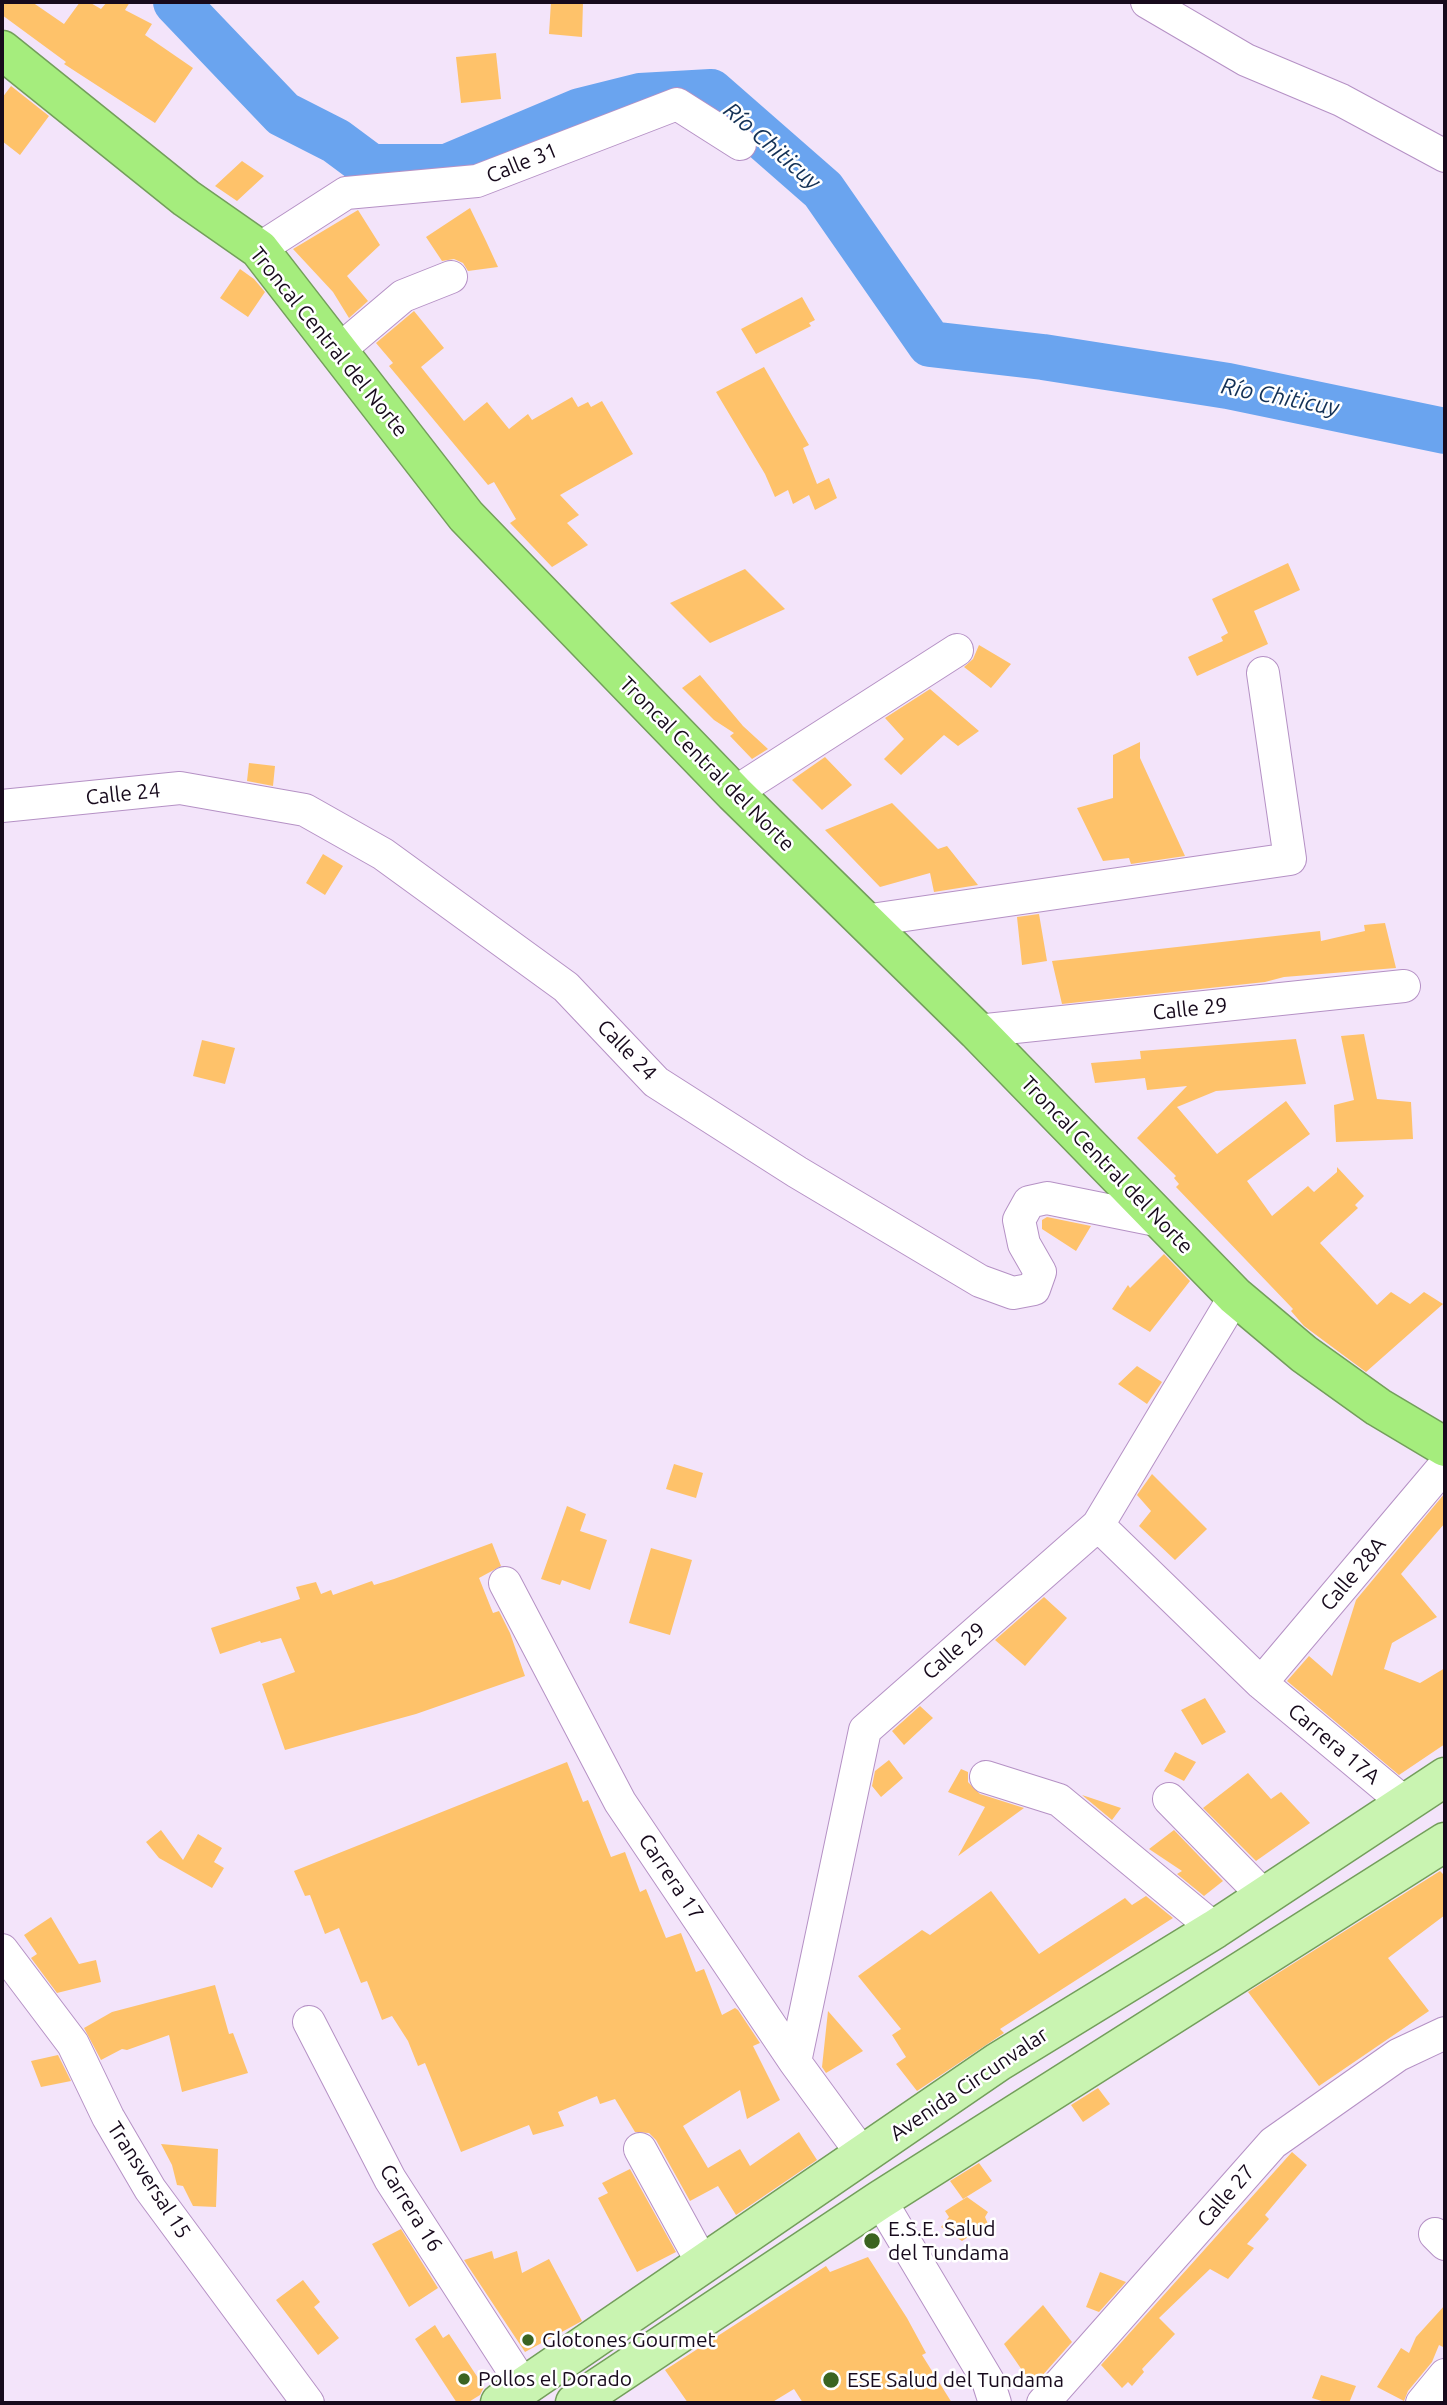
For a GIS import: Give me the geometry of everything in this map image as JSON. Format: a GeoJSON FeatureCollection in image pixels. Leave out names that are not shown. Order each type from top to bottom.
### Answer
{"type":"FeatureCollection","features":[{"type":"Feature","properties":{"kind":"highway","name":"Troncal Central del Norte"},"geometry":{"type":"LineString","coordinates":[[2,50],[186,198],[259,249],[467,516],[734,793],[977,1031],[1235,1296],[1304,1354],[1378,1407],[1445,1447]]}},
{"type":"Feature","properties":{"kind":"main road","name":"Avenida Circunvalar"},"geometry":{"type":"LineString","coordinates":[[512,2395],[998,2062],[1216,1929],[1445,1777]]}},
{"type":"Feature","properties":{"kind":"main road"},"geometry":{"type":"LineString","coordinates":[[575,2403],[880,2200],[1445,1842]]}},
{"type":"Feature","properties":{"kind":"main road"},"geometry":{"type":"LineString","coordinates":[[998,2062],[1028,2108]]}},
{"type":"Feature","properties":{"kind":"street"},"geometry":{"type":"LineString","coordinates":[[1147,2],[1246,60],[1341,100],[1445,156]]}},
{"type":"Feature","properties":{"kind":"street","name":"Calle 31"},"geometry":{"type":"LineString","coordinates":[[259,249],[346,193],[477,181],[677,104],[740,144]]}},
{"type":"Feature","properties":{"kind":"street"},"geometry":{"type":"LineString","coordinates":[[338,351],[403,296],[451,277]]}},
{"type":"Feature","properties":{"kind":"street"},"geometry":{"type":"LineString","coordinates":[[734,793],[957,650]]}},
{"type":"Feature","properties":{"kind":"street"},"geometry":{"type":"LineString","coordinates":[[864,921],[1290,859],[1263,673]]}},
{"type":"Feature","properties":{"kind":"street","name":"Calle 24"},"geometry":{"type":"LineString","coordinates":[[2,806],[180,788],[305,810],[383,854],[566,987],[656,1082],[797,1172],[980,1281],[1013,1293],[1034,1289],[1040,1272],[1024,1244],[1018,1220],[1029,1202],[1047,1198],[1161,1221]]}},
{"type":"Feature","properties":{"kind":"street","name":"Calle 29"},"geometry":{"type":"LineString","coordinates":[[977,1031],[1404,986]]}},
{"type":"Feature","properties":{"kind":"street","name":"Calle 29"},"geometry":{"type":"LineString","coordinates":[[795,2062],[865,1730],[1098,1525],[1235,1296]]}},
{"type":"Feature","properties":{"kind":"street","name":"Calle 28A"},"geometry":{"type":"LineString","coordinates":[[1261,1683],[1445,1465]]}},
{"type":"Feature","properties":{"kind":"street","name":"Carrera 17A"},"geometry":{"type":"LineString","coordinates":[[1098,1525],[1261,1683],[1406,1804]]}},
{"type":"Feature","properties":{"kind":"street","name":"Carrera 17"},"geometry":{"type":"LineString","coordinates":[[505,1583],[620,1802],[795,2062],[863,2155]]}},
{"type":"Feature","properties":{"kind":"street"},"geometry":{"type":"LineString","coordinates":[[986,1777],[1059,1800],[1216,1929]]}},
{"type":"Feature","properties":{"kind":"street"},"geometry":{"type":"LineString","coordinates":[[1169,1799],[1265,1897]]}},
{"type":"Feature","properties":{"kind":"street","name":"Transversal 15"},"geometry":{"type":"LineString","coordinates":[[2,1950],[73,2044],[108,2117],[150,2189],[308,2403]]}},
{"type":"Feature","properties":{"kind":"street","name":"Carrera 16"},"geometry":{"type":"LineString","coordinates":[[309,2022],[390,2179],[512,2395]]}},
{"type":"Feature","properties":{"kind":"street","name":"Calle 27"},"geometry":{"type":"LineString","coordinates":[[1043,2403],[1273,2143],[1398,2054],[1445,2032]]}},
{"type":"Feature","properties":{"kind":"street"},"geometry":{"type":"LineString","coordinates":[[640,2149],[703,2264]]}},
{"type":"Feature","properties":{"kind":"street"},"geometry":{"type":"LineString","coordinates":[[880,2200],[988,2381],[995,2403]]}},
{"type":"Feature","properties":{"kind":"street"},"geometry":{"type":"LineString","coordinates":[[1422,2403],[1445,2375]]}},
{"type":"Feature","properties":{"kind":"building"},"geometry":{"type":"Polygon","coordinates":[[[2,2],[32,2],[64,24],[80,2],[89,2],[101,9],[107,2],[130,2],[125,10],[152,24],[145,35],[193,68],[155,123],[64,64],[66,62],[2,15],[2,2]]]}},
{"type":"Feature","properties":{"kind":"building"},"geometry":{"type":"Polygon","coordinates":[[[551,2],[583,2],[582,37],[549,34],[551,2]]]}},
{"type":"Feature","properties":{"kind":"building"},"geometry":{"type":"Polygon","coordinates":[[[496,53],[501,99],[461,103],[456,57],[496,53]]]}},
{"type":"Feature","properties":{"kind":"building"},"geometry":{"type":"Polygon","coordinates":[[[11,86],[49,116],[20,155],[2,141],[2,98],[11,86]]]}},
{"type":"Feature","properties":{"kind":"building"},"geometry":{"type":"Polygon","coordinates":[[[242,161],[264,176],[237,201],[215,186],[242,161]]]}},
{"type":"Feature","properties":{"kind":"building"},"geometry":{"type":"Polygon","coordinates":[[[470,208],[498,267],[468,271],[463,263],[454,259],[442,261],[426,237],[470,208]]]}},
{"type":"Feature","properties":{"kind":"building"},"geometry":{"type":"Polygon","coordinates":[[[358,210],[380,245],[347,276],[368,301],[349,318],[333,292],[293,249],[358,210]]]}},
{"type":"Feature","properties":{"kind":"building"},"geometry":{"type":"Polygon","coordinates":[[[240,269],[254,279],[265,292],[248,317],[220,298],[240,269]]]}},
{"type":"Feature","properties":{"kind":"building"},"geometry":{"type":"Polygon","coordinates":[[[802,297],[815,320],[809,323],[811,326],[756,354],[741,329],[802,297]]]}},
{"type":"Feature","properties":{"kind":"building"},"geometry":{"type":"Polygon","coordinates":[[[414,311],[444,348],[421,367],[464,421],[487,402],[509,429],[528,414],[532,420],[572,397],[578,407],[588,402],[591,407],[602,401],[633,454],[560,495],[579,515],[567,523],[588,545],[552,567],[510,523],[516,519],[494,482],[488,485],[389,366],[393,363],[376,343],[414,311]]]}},
{"type":"Feature","properties":{"kind":"building"},"geometry":{"type":"Polygon","coordinates":[[[764,367],[809,445],[803,448],[817,484],[829,478],[837,498],[815,510],[809,495],[793,504],[788,490],[775,497],[765,474],[716,392],[764,367]]]}},
{"type":"Feature","properties":{"kind":"building"},"geometry":{"type":"Polygon","coordinates":[[[1288,563],[1300,590],[1254,611],[1268,644],[1197,676],[1188,657],[1223,641],[1221,637],[1228,633],[1212,599],[1288,563]]]}},
{"type":"Feature","properties":{"kind":"building"},"geometry":{"type":"Polygon","coordinates":[[[745,569],[785,609],[710,643],[670,603],[745,569]]]}},
{"type":"Feature","properties":{"kind":"building"},"geometry":{"type":"Polygon","coordinates":[[[979,645],[1011,664],[991,688],[964,667],[973,659],[979,645]]]}},
{"type":"Feature","properties":{"kind":"building"},"geometry":{"type":"Polygon","coordinates":[[[700,675],[743,726],[768,749],[752,759],[730,736],[734,733],[714,720],[682,688],[700,675]]]}},
{"type":"Feature","properties":{"kind":"building"},"geometry":{"type":"Polygon","coordinates":[[[930,689],[979,731],[958,746],[944,735],[901,775],[884,759],[904,739],[885,718],[930,689]]]}},
{"type":"Feature","properties":{"kind":"building"},"geometry":{"type":"Polygon","coordinates":[[[1140,742],[1140,758],[1185,856],[1131,864],[1129,858],[1103,861],[1077,808],[1113,798],[1113,755],[1140,742]]]}},
{"type":"Feature","properties":{"kind":"building"},"geometry":{"type":"Polygon","coordinates":[[[825,757],[852,785],[822,810],[792,780],[825,757]]]}},
{"type":"Feature","properties":{"kind":"building"},"geometry":{"type":"Polygon","coordinates":[[[249,763],[275,766],[273,786],[247,781],[249,763]]]}},
{"type":"Feature","properties":{"kind":"building"},"geometry":{"type":"Polygon","coordinates":[[[892,803],[938,849],[947,846],[978,885],[934,892],[930,873],[880,887],[825,830],[892,803]]]}},
{"type":"Feature","properties":{"kind":"building"},"geometry":{"type":"Polygon","coordinates":[[[323,854],[343,866],[325,895],[306,883],[323,854]]]}},
{"type":"Feature","properties":{"kind":"building"},"geometry":{"type":"Polygon","coordinates":[[[1039,914],[1047,961],[1022,965],[1017,917],[1039,914]]]}},
{"type":"Feature","properties":{"kind":"building"},"geometry":{"type":"Polygon","coordinates":[[[1385,923],[1396,968],[1284,977],[1265,982],[1062,1004],[1052,961],[1320,931],[1321,941],[1365,931],[1364,925],[1385,923]]]}},
{"type":"Feature","properties":{"kind":"building"},"geometry":{"type":"Polygon","coordinates":[[[1364,1034],[1377,1099],[1411,1102],[1413,1139],[1336,1142],[1334,1105],[1354,1100],[1341,1036],[1364,1034]]]}},
{"type":"Feature","properties":{"kind":"building"},"geometry":{"type":"Polygon","coordinates":[[[1296,1039],[1306,1084],[1216,1091],[1177,1107],[1217,1154],[1286,1101],[1310,1134],[1247,1181],[1272,1216],[1308,1186],[1314,1192],[1337,1172],[1337,1167],[1364,1196],[1355,1205],[1358,1208],[1320,1243],[1377,1305],[1391,1292],[1410,1304],[1424,1292],[1443,1304],[1366,1372],[1304,1326],[1291,1311],[1293,1309],[1176,1187],[1179,1184],[1174,1178],[1176,1176],[1137,1138],[1187,1086],[1147,1090],[1145,1078],[1095,1083],[1091,1063],[1141,1059],[1140,1051],[1296,1039]]]}},
{"type":"Feature","properties":{"kind":"building"},"geometry":{"type":"Polygon","coordinates":[[[202,1040],[235,1048],[225,1084],[193,1076],[202,1040]]]}},
{"type":"Feature","properties":{"kind":"building"},"geometry":{"type":"Polygon","coordinates":[[[1047,1217],[1091,1226],[1076,1251],[1042,1229],[1042,1220],[1047,1217]]]}},
{"type":"Feature","properties":{"kind":"building"},"geometry":{"type":"Polygon","coordinates":[[[1164,1254],[1190,1281],[1150,1332],[1112,1309],[1128,1285],[1130,1288],[1164,1254]]]}},
{"type":"Feature","properties":{"kind":"building"},"geometry":{"type":"Polygon","coordinates":[[[1137,1366],[1162,1382],[1147,1404],[1118,1384],[1137,1366]]]}},
{"type":"Feature","properties":{"kind":"building"},"geometry":{"type":"Polygon","coordinates":[[[674,1464],[703,1473],[696,1498],[666,1489],[674,1464]]]}},
{"type":"Feature","properties":{"kind":"building"},"geometry":{"type":"Polygon","coordinates":[[[1152,1474],[1207,1529],[1175,1560],[1139,1526],[1151,1511],[1137,1495],[1152,1474]]]}},
{"type":"Feature","properties":{"kind":"building"},"geometry":{"type":"Polygon","coordinates":[[[1445,1493],[1445,1523],[1401,1574],[1437,1617],[1392,1643],[1384,1669],[1420,1683],[1445,1668],[1445,1744],[1399,1775],[1287,1681],[1309,1656],[1332,1676],[1356,1600],[1445,1493]]]}},
{"type":"Feature","properties":{"kind":"building"},"geometry":{"type":"Polygon","coordinates":[[[567,1506],[586,1514],[580,1531],[607,1540],[590,1590],[562,1580],[560,1585],[541,1579],[567,1506]]]}},
{"type":"Feature","properties":{"kind":"building"},"geometry":{"type":"Polygon","coordinates":[[[492,1543],[501,1566],[479,1578],[493,1613],[499,1611],[510,1633],[525,1676],[416,1714],[285,1750],[262,1684],[295,1672],[281,1638],[261,1643],[260,1641],[220,1654],[211,1628],[300,1599],[296,1587],[316,1582],[321,1594],[331,1590],[333,1595],[372,1581],[374,1585],[394,1579],[492,1543]]]}},
{"type":"Feature","properties":{"kind":"building"},"geometry":{"type":"Polygon","coordinates":[[[651,1548],[692,1560],[670,1635],[629,1623],[651,1548]]]}},
{"type":"Feature","properties":{"kind":"building"},"geometry":{"type":"Polygon","coordinates":[[[1044,1597],[1067,1618],[1025,1666],[995,1640],[1044,1597]]]}},
{"type":"Feature","properties":{"kind":"building"},"geometry":{"type":"Polygon","coordinates":[[[1205,1698],[1226,1732],[1202,1745],[1181,1710],[1205,1698]]]}},
{"type":"Feature","properties":{"kind":"building"},"geometry":{"type":"Polygon","coordinates":[[[920,1706],[933,1718],[904,1745],[892,1731],[920,1706]]]}},
{"type":"Feature","properties":{"kind":"building"},"geometry":{"type":"Polygon","coordinates":[[[1175,1752],[1196,1762],[1184,1781],[1164,1771],[1175,1752]]]}},
{"type":"Feature","properties":{"kind":"building"},"geometry":{"type":"Polygon","coordinates":[[[889,1760],[903,1778],[881,1797],[872,1786],[875,1771],[889,1760]]]}},
{"type":"Feature","properties":{"kind":"building"},"geometry":{"type":"Polygon","coordinates":[[[567,1762],[583,1802],[588,1800],[611,1857],[625,1852],[640,1892],[646,1889],[666,1938],[681,1933],[696,1972],[704,1969],[722,2015],[735,2008],[738,2010],[760,2043],[753,2046],[780,2100],[747,2119],[740,2090],[683,2126],[708,2168],[740,2149],[750,2166],[799,2132],[817,2160],[736,2215],[718,2186],[690,2201],[656,2140],[649,2133],[635,2132],[615,2099],[600,2104],[597,2096],[558,2112],[564,2126],[533,2135],[529,2125],[461,2152],[425,2063],[418,2066],[408,2041],[392,2016],[382,2020],[367,1981],[361,1983],[339,1928],[325,1934],[310,1895],[305,1896],[294,1871],[567,1762]]]}},
{"type":"Feature","properties":{"kind":"building"},"geometry":{"type":"Polygon","coordinates":[[[961,1769],[968,1772],[968,1782],[980,1794],[1024,1808],[958,1856],[985,1807],[948,1792],[961,1769]]]}},
{"type":"Feature","properties":{"kind":"building"},"geometry":{"type":"Polygon","coordinates":[[[1248,1773],[1271,1799],[1281,1792],[1310,1823],[1256,1861],[1203,1808],[1248,1773]]]}},
{"type":"Feature","properties":{"kind":"building"},"geometry":{"type":"Polygon","coordinates":[[[1082,1795],[1121,1808],[1112,1820],[1082,1795]]]}},
{"type":"Feature","properties":{"kind":"building"},"geometry":{"type":"Polygon","coordinates":[[[161,1830],[183,1860],[198,1834],[222,1848],[214,1862],[224,1868],[212,1888],[159,1858],[146,1842],[161,1830]]]}},
{"type":"Feature","properties":{"kind":"building"},"geometry":{"type":"Polygon","coordinates":[[[1174,1830],[1223,1881],[1204,1896],[1177,1874],[1182,1871],[1149,1849],[1174,1830]]]}},
{"type":"Feature","properties":{"kind":"building"},"geometry":{"type":"Polygon","coordinates":[[[1440,1871],[1445,1876],[1445,1915],[1388,1958],[1429,2011],[1319,2086],[1248,1992],[1440,1871]]]}},
{"type":"Feature","properties":{"kind":"building"},"geometry":{"type":"Polygon","coordinates":[[[991,1891],[1039,1954],[1125,1898],[1132,1905],[1146,1896],[1173,1918],[1000,2029],[1004,2033],[917,2091],[896,2064],[906,2057],[892,2035],[901,2029],[858,1976],[922,1930],[930,1935],[991,1891]]]}},
{"type":"Feature","properties":{"kind":"building"},"geometry":{"type":"Polygon","coordinates":[[[51,1917],[79,1964],[96,1960],[101,1982],[57,1993],[31,1958],[37,1954],[24,1935],[51,1917]]]}},
{"type":"Feature","properties":{"kind":"building"},"geometry":{"type":"Polygon","coordinates":[[[215,1985],[229,2034],[233,2033],[248,2073],[182,2092],[169,2035],[127,2050],[122,2049],[101,2060],[84,2028],[112,2012],[215,1985]]]}},
{"type":"Feature","properties":{"kind":"building"},"geometry":{"type":"Polygon","coordinates":[[[828,2011],[863,2051],[826,2073],[822,2067],[828,2011]]]}},
{"type":"Feature","properties":{"kind":"building"},"geometry":{"type":"Polygon","coordinates":[[[58,2055],[71,2081],[41,2087],[31,2061],[58,2055]]]}},
{"type":"Feature","properties":{"kind":"building"},"geometry":{"type":"Polygon","coordinates":[[[1098,2088],[1110,2104],[1083,2122],[1071,2105],[1098,2088]]]}},
{"type":"Feature","properties":{"kind":"building"},"geometry":{"type":"Polygon","coordinates":[[[161,2144],[218,2149],[216,2207],[193,2206],[183,2186],[177,2185],[172,2165],[161,2144]]]}},
{"type":"Feature","properties":{"kind":"building"},"geometry":{"type":"Polygon","coordinates":[[[1292,2152],[1307,2165],[1265,2215],[1269,2219],[1247,2244],[1254,2248],[1228,2279],[1210,2269],[1159,2318],[1175,2334],[1142,2369],[1144,2372],[1132,2386],[1128,2382],[1122,2388],[1101,2365],[1292,2152]]]}},
{"type":"Feature","properties":{"kind":"building"},"geometry":{"type":"Polygon","coordinates":[[[979,2163],[992,2181],[963,2199],[950,2181],[979,2163]]]}},
{"type":"Feature","properties":{"kind":"building"},"geometry":{"type":"Polygon","coordinates":[[[630,2169],[676,2252],[637,2272],[598,2198],[608,2193],[602,2183],[630,2169]]]}},
{"type":"Feature","properties":{"kind":"building"},"geometry":{"type":"Polygon","coordinates":[[[967,2197],[988,2212],[985,2217],[988,2224],[962,2241],[941,2227],[949,2217],[945,2211],[967,2197]]]}},
{"type":"Feature","properties":{"kind":"building"},"geometry":{"type":"Polygon","coordinates":[[[401,2229],[438,2288],[409,2307],[372,2244],[401,2229]]]}},
{"type":"Feature","properties":{"kind":"building"},"geometry":{"type":"Polygon","coordinates":[[[492,2251],[494,2259],[517,2251],[522,2273],[549,2259],[582,2321],[525,2352],[464,2260],[492,2251]]]}},
{"type":"Feature","properties":{"kind":"building"},"geometry":{"type":"Polygon","coordinates":[[[868,2257],[907,2318],[926,2353],[922,2355],[952,2403],[803,2403],[794,2389],[771,2403],[688,2403],[665,2370],[826,2266],[830,2272],[868,2257]]]}},
{"type":"Feature","properties":{"kind":"building"},"geometry":{"type":"Polygon","coordinates":[[[1100,2272],[1126,2282],[1099,2312],[1086,2307],[1100,2272]]]}},
{"type":"Feature","properties":{"kind":"building"},"geometry":{"type":"Polygon","coordinates":[[[303,2280],[320,2302],[314,2307],[339,2338],[318,2355],[276,2300],[303,2280]]]}},
{"type":"Feature","properties":{"kind":"building"},"geometry":{"type":"Polygon","coordinates":[[[1043,2305],[1072,2342],[1033,2386],[1004,2344],[1043,2305]]]}},
{"type":"Feature","properties":{"kind":"building"},"geometry":{"type":"Polygon","coordinates":[[[1445,2305],[1445,2348],[1439,2345],[1432,2362],[1408,2391],[1404,2401],[1377,2387],[1401,2348],[1409,2353],[1416,2337],[1445,2305]]]}},
{"type":"Feature","properties":{"kind":"building"},"geometry":{"type":"Polygon","coordinates":[[[435,2325],[443,2338],[449,2334],[484,2387],[480,2395],[467,2403],[457,2403],[415,2339],[435,2325]]]}},
{"type":"Feature","properties":{"kind":"building"},"geometry":{"type":"Polygon","coordinates":[[[1321,2375],[1356,2386],[1349,2403],[1328,2403],[1312,2398],[1321,2375]]]}},
{"type":"Feature","properties":{"kind":"waterway","name":"Río Chiticuy"},"geometry":{"type":"LineString","coordinates":[[176,2],[283,114],[336,141],[371,167],[447,167],[580,111],[640,96],[711,92],[823,190],[930,344],[1043,357],[1228,386],[1445,431]]}},
{"type":"Feature","properties":{"kind":"place","name":"E.S.E. Salud del Tundama"},"geometry":{"type":"Point","coordinates":[872,2241]}},
{"type":"Feature","properties":{"kind":"place","name":"Glotones Gourmet"},"geometry":{"type":"Point","coordinates":[528,2340]}},
{"type":"Feature","properties":{"kind":"place","name":"Pollos el Dorado"},"geometry":{"type":"Point","coordinates":[464,2379]}},
{"type":"Feature","properties":{"kind":"place","name":"ESE Salud del Tundama"},"geometry":{"type":"Point","coordinates":[831,2380]}}]}
